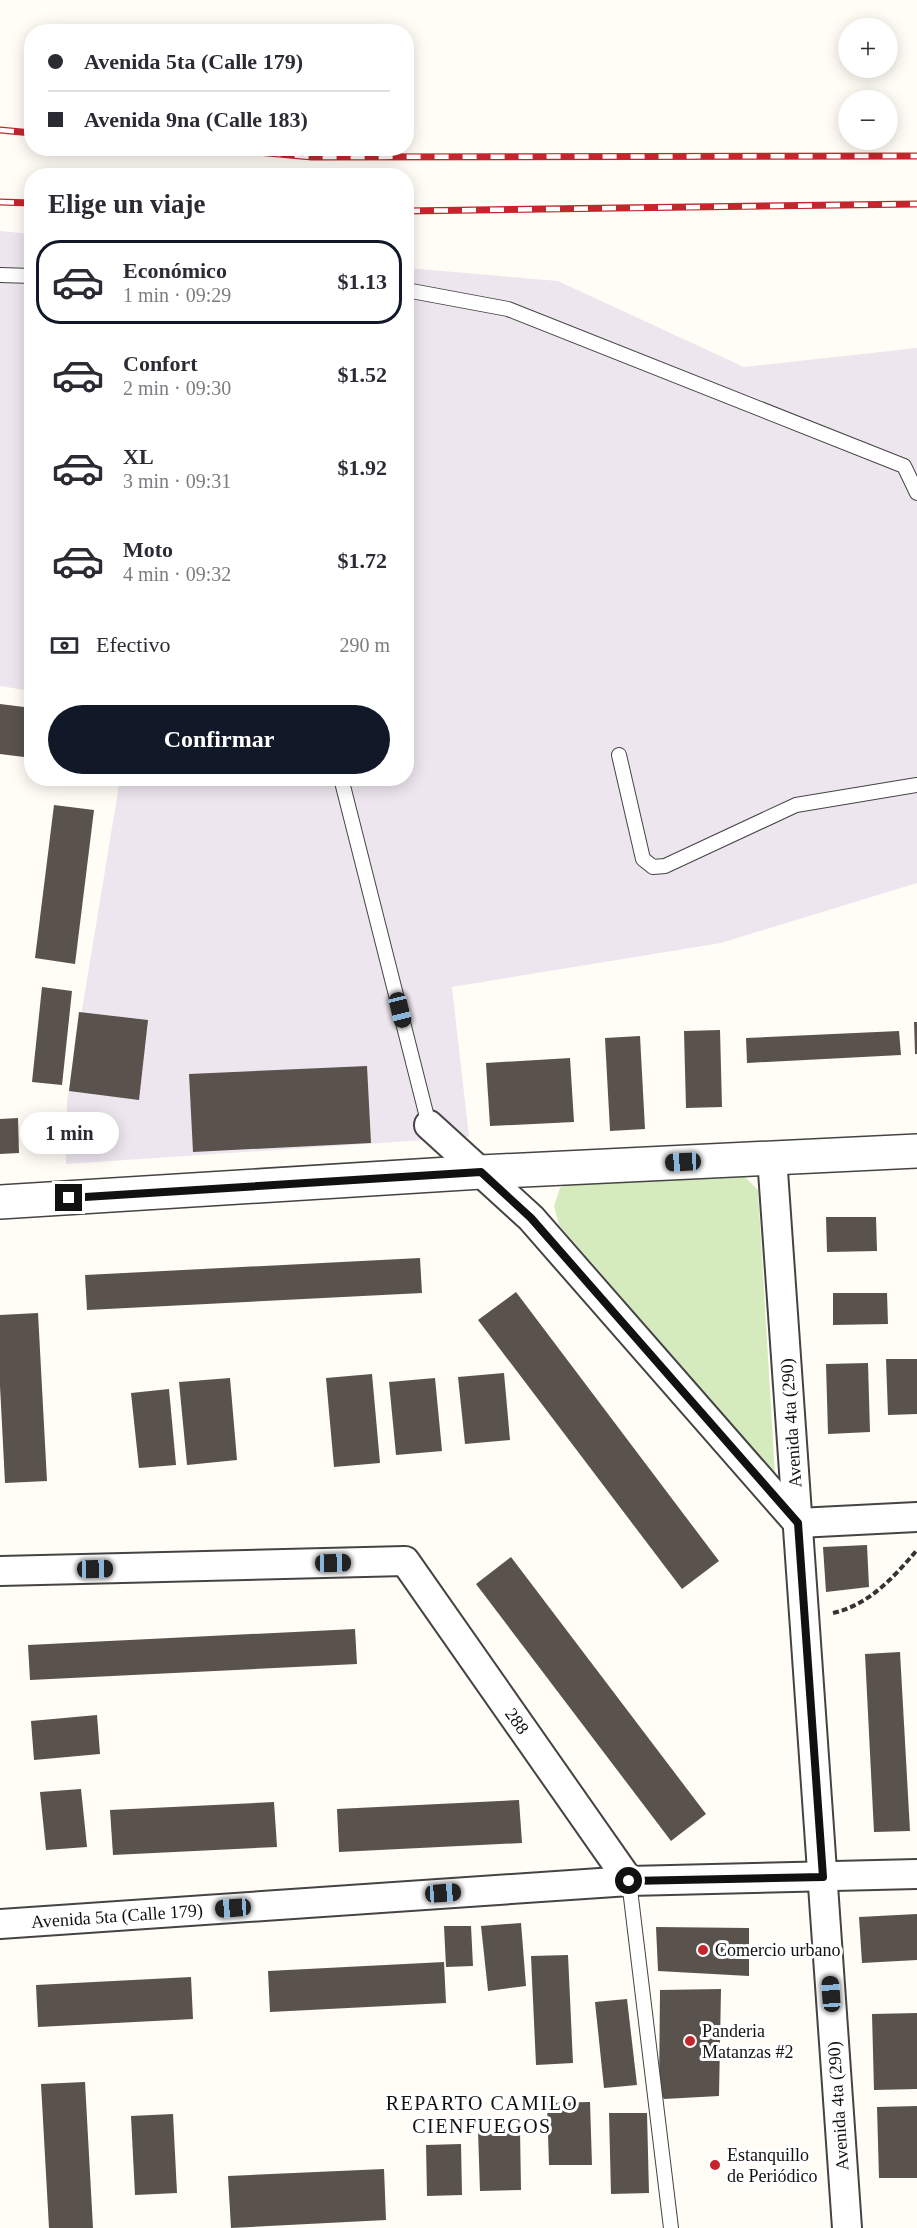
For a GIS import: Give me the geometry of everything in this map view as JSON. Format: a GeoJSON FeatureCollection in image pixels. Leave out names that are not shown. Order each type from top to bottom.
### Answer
{"type":"FeatureCollection","features":[{"type":"Feature","properties":{"kind":"street"},"geometry":{"type":"LineString","coordinates":[[429,1125],[531,1218],[798,1523],[917,1517]]}},
{"type":"Feature","properties":{"kind":"street"},"geometry":{"type":"LineString","coordinates":[[0,1202],[481,1172],[917,1151]]}},
{"type":"Feature","properties":{"kind":"street","name":"Avenida 4ta (290)"},"geometry":{"type":"LineString","coordinates":[[772,1157],[847,2228]]}},
{"type":"Feature","properties":{"kind":"street","name":"288"},"geometry":{"type":"LineString","coordinates":[[0,1571],[405,1561],[629,1881]]}},
{"type":"Feature","properties":{"kind":"street","name":"Avenida 5ta (Calle 179)"},"geometry":{"type":"LineString","coordinates":[[0,1924],[629,1881],[917,1874]]}},
{"type":"Feature","properties":{"kind":"lane"},"geometry":{"type":"LineString","coordinates":[[0,275],[24,276]]}},
{"type":"Feature","properties":{"kind":"lane"},"geometry":{"type":"LineString","coordinates":[[414,291],[508,309],[893,461],[904,466],[917,493]]}},
{"type":"Feature","properties":{"kind":"lane"},"geometry":{"type":"LineString","coordinates":[[619,755],[643,858],[653,867],[665,866],[796,805],[917,785]]}},
{"type":"Feature","properties":{"kind":"lane"},"geometry":{"type":"LineString","coordinates":[[343,786],[429,1125]]}},
{"type":"Feature","properties":{"kind":"lane"},"geometry":{"type":"LineString","coordinates":[[629,1881],[671,2228]]}},
{"type":"Feature","properties":{"kind":"path"},"geometry":{"type":"LineString","coordinates":[[804,1619],[853,1609],[895,1576],[917,1550]]}},
{"type":"Feature","properties":{"kind":"shaded area"},"geometry":{"type":"Polygon","coordinates":[[[0,231],[24,233],[24,690],[0,686],[0,231]]]}},
{"type":"Feature","properties":{"kind":"shaded area"},"geometry":{"type":"Polygon","coordinates":[[[414,269],[558,281],[744,367],[917,348],[917,883],[721,943],[452,987],[469,1137],[66,1164],[67,1101],[119,786],[414,786],[414,269]]]}},
{"type":"Feature","properties":{"kind":"green space"},"geometry":{"type":"Polygon","coordinates":[[[743,1175],[758,1190],[775,1475],[559,1225],[554,1206],[560,1188],[572,1180],[743,1175]]]}},
{"type":"Feature","properties":{"kind":"building"},"geometry":{"type":"Polygon","coordinates":[[[0,704],[24,707],[24,757],[0,754],[0,704]]]}},
{"type":"Feature","properties":{"kind":"building"},"geometry":{"type":"Polygon","coordinates":[[[54,805],[94,810],[75,964],[35,958],[54,805]]]}},
{"type":"Feature","properties":{"kind":"building"},"geometry":{"type":"Polygon","coordinates":[[[42,987],[72,991],[62,1085],[32,1082],[42,987]]]}},
{"type":"Feature","properties":{"kind":"building"},"geometry":{"type":"Polygon","coordinates":[[[79,1012],[148,1020],[139,1100],[69,1091],[79,1012]]]}},
{"type":"Feature","properties":{"kind":"building"},"geometry":{"type":"Polygon","coordinates":[[[914,1022],[917,1022],[917,1054],[915,1054],[914,1022]]]}},
{"type":"Feature","properties":{"kind":"building"},"geometry":{"type":"Polygon","coordinates":[[[720,1030],[722,1107],[686,1108],[684,1031],[720,1030]]]}},
{"type":"Feature","properties":{"kind":"building"},"geometry":{"type":"Polygon","coordinates":[[[899,1031],[901,1055],[747,1063],[746,1038],[899,1031]]]}},
{"type":"Feature","properties":{"kind":"building"},"geometry":{"type":"Polygon","coordinates":[[[640,1036],[645,1129],[610,1131],[605,1038],[640,1036]]]}},
{"type":"Feature","properties":{"kind":"building"},"geometry":{"type":"Polygon","coordinates":[[[570,1058],[574,1122],[490,1126],[486,1063],[570,1058]]]}},
{"type":"Feature","properties":{"kind":"building"},"geometry":{"type":"Polygon","coordinates":[[[367,1066],[371,1143],[193,1152],[189,1074],[367,1066]]]}},
{"type":"Feature","properties":{"kind":"building"},"geometry":{"type":"Polygon","coordinates":[[[18,1118],[19,1153],[0,1154],[0,1119],[18,1118]]]}},
{"type":"Feature","properties":{"kind":"building"},"geometry":{"type":"Polygon","coordinates":[[[826,1217],[876,1217],[877,1251],[827,1252],[826,1217]]]}},
{"type":"Feature","properties":{"kind":"building"},"geometry":{"type":"Polygon","coordinates":[[[420,1258],[422,1293],[87,1310],[85,1275],[420,1258]]]}},
{"type":"Feature","properties":{"kind":"building"},"geometry":{"type":"Polygon","coordinates":[[[516,1292],[719,1561],[682,1589],[478,1320],[516,1292]]]}},
{"type":"Feature","properties":{"kind":"building"},"geometry":{"type":"Polygon","coordinates":[[[833,1293],[887,1293],[888,1324],[833,1325],[833,1293]]]}},
{"type":"Feature","properties":{"kind":"building"},"geometry":{"type":"Polygon","coordinates":[[[38,1313],[47,1481],[5,1483],[0,1386],[0,1315],[38,1313]]]}},
{"type":"Feature","properties":{"kind":"building"},"geometry":{"type":"Polygon","coordinates":[[[886,1359],[917,1359],[917,1414],[888,1415],[886,1359]]]}},
{"type":"Feature","properties":{"kind":"building"},"geometry":{"type":"Polygon","coordinates":[[[868,1363],[870,1432],[828,1434],[826,1364],[868,1363]]]}},
{"type":"Feature","properties":{"kind":"building"},"geometry":{"type":"Polygon","coordinates":[[[504,1373],[510,1440],[465,1444],[458,1377],[504,1373]]]}},
{"type":"Feature","properties":{"kind":"building"},"geometry":{"type":"Polygon","coordinates":[[[372,1374],[380,1463],[334,1467],[326,1378],[372,1374]]]}},
{"type":"Feature","properties":{"kind":"building"},"geometry":{"type":"Polygon","coordinates":[[[230,1378],[237,1460],[187,1465],[179,1382],[230,1378]]]}},
{"type":"Feature","properties":{"kind":"building"},"geometry":{"type":"Polygon","coordinates":[[[435,1378],[442,1451],[396,1455],[389,1382],[435,1378]]]}},
{"type":"Feature","properties":{"kind":"building"},"geometry":{"type":"Polygon","coordinates":[[[169,1389],[176,1465],[139,1468],[131,1393],[169,1389]]]}},
{"type":"Feature","properties":{"kind":"building"},"geometry":{"type":"Polygon","coordinates":[[[867,1545],[869,1587],[826,1592],[823,1547],[867,1545]]]}},
{"type":"Feature","properties":{"kind":"building"},"geometry":{"type":"Polygon","coordinates":[[[511,1557],[706,1814],[671,1841],[476,1584],[511,1557]]]}},
{"type":"Feature","properties":{"kind":"building"},"geometry":{"type":"Polygon","coordinates":[[[355,1629],[357,1664],[30,1680],[28,1645],[355,1629]]]}},
{"type":"Feature","properties":{"kind":"building"},"geometry":{"type":"Polygon","coordinates":[[[900,1652],[910,1831],[874,1832],[865,1654],[900,1652]]]}},
{"type":"Feature","properties":{"kind":"building"},"geometry":{"type":"Polygon","coordinates":[[[97,1715],[100,1754],[34,1760],[31,1721],[97,1715]]]}},
{"type":"Feature","properties":{"kind":"building"},"geometry":{"type":"Polygon","coordinates":[[[81,1789],[87,1847],[46,1850],[40,1792],[81,1789]]]}},
{"type":"Feature","properties":{"kind":"building"},"geometry":{"type":"Polygon","coordinates":[[[519,1800],[522,1843],[339,1852],[337,1809],[519,1800]]]}},
{"type":"Feature","properties":{"kind":"building"},"geometry":{"type":"Polygon","coordinates":[[[274,1802],[277,1847],[113,1855],[110,1810],[274,1802]]]}},
{"type":"Feature","properties":{"kind":"building"},"geometry":{"type":"Polygon","coordinates":[[[917,1914],[917,1960],[862,1963],[859,1917],[917,1914]]]}},
{"type":"Feature","properties":{"kind":"building"},"geometry":{"type":"Polygon","coordinates":[[[521,1923],[526,1986],[488,1991],[481,1926],[521,1923]]]}},
{"type":"Feature","properties":{"kind":"building"},"geometry":{"type":"Polygon","coordinates":[[[444,1926],[471,1926],[473,1966],[446,1967],[444,1926]]]}},
{"type":"Feature","properties":{"kind":"building","name":"Comercio urbano"},"geometry":{"type":"Polygon","coordinates":[[[656,1927],[749,1928],[749,1976],[658,1971],[656,1927]]]}},
{"type":"Feature","properties":{"kind":"building"},"geometry":{"type":"Polygon","coordinates":[[[568,1955],[573,2063],[536,2065],[531,1956],[568,1955]]]}},
{"type":"Feature","properties":{"kind":"building"},"geometry":{"type":"Polygon","coordinates":[[[444,1962],[446,2003],[270,2012],[268,1971],[444,1962]]]}},
{"type":"Feature","properties":{"kind":"building"},"geometry":{"type":"Polygon","coordinates":[[[191,1977],[193,2019],[38,2027],[36,1985],[191,1977]]]}},
{"type":"Feature","properties":{"kind":"building","name":"Panderia Matanzas #2"},"geometry":{"type":"Polygon","coordinates":[[[721,1989],[719,2096],[664,2099],[659,2092],[660,1990],[721,1989]]]}},
{"type":"Feature","properties":{"kind":"building"},"geometry":{"type":"Polygon","coordinates":[[[627,1999],[637,2085],[604,2088],[595,2002],[627,1999]]]}},
{"type":"Feature","properties":{"kind":"building"},"geometry":{"type":"Polygon","coordinates":[[[917,2013],[917,2089],[874,2090],[872,2014],[917,2013]]]}},
{"type":"Feature","properties":{"kind":"building"},"geometry":{"type":"Polygon","coordinates":[[[85,2082],[93,2228],[49,2228],[41,2084],[85,2082]]]}},
{"type":"Feature","properties":{"kind":"building"},"geometry":{"type":"Polygon","coordinates":[[[590,2102],[592,2165],[549,2165],[547,2103],[590,2102]]]}},
{"type":"Feature","properties":{"kind":"building"},"geometry":{"type":"Polygon","coordinates":[[[917,2106],[917,2178],[879,2178],[877,2107],[917,2106]]]}},
{"type":"Feature","properties":{"kind":"building"},"geometry":{"type":"Polygon","coordinates":[[[609,2113],[647,2113],[649,2193],[611,2194],[609,2113]]]}},
{"type":"Feature","properties":{"kind":"building"},"geometry":{"type":"Polygon","coordinates":[[[173,2114],[177,2193],[135,2195],[131,2116],[173,2114]]]}},
{"type":"Feature","properties":{"kind":"building"},"geometry":{"type":"Polygon","coordinates":[[[520,2129],[521,2190],[480,2191],[478,2130],[520,2129]]]}},
{"type":"Feature","properties":{"kind":"building"},"geometry":{"type":"Polygon","coordinates":[[[461,2144],[462,2195],[427,2196],[426,2145],[461,2144]]]}},
{"type":"Feature","properties":{"kind":"building"},"geometry":{"type":"Polygon","coordinates":[[[384,2169],[386,2220],[231,2228],[228,2176],[384,2169]]]}},
{"type":"Feature","properties":{"kind":"railway"},"geometry":{"type":"LineString","coordinates":[[0,130],[24,132]]}},
{"type":"Feature","properties":{"kind":"railway"},"geometry":{"type":"LineString","coordinates":[[301,156],[917,156]]}},
{"type":"Feature","properties":{"kind":"railway"},"geometry":{"type":"LineString","coordinates":[[0,202],[24,203]]}},
{"type":"Feature","properties":{"kind":"railway"},"geometry":{"type":"LineString","coordinates":[[414,211],[917,204]]}},
{"type":"Feature","properties":{"kind":"place","name":"Comercio urbano"},"geometry":{"type":"Point","coordinates":[703,1950]}},
{"type":"Feature","properties":{"kind":"place","name":"Panderia Matanzas #2"},"geometry":{"type":"Point","coordinates":[690,2041]}},
{"type":"Feature","properties":{"kind":"place","name":"Estanquillo de Periódico"},"geometry":{"type":"Point","coordinates":[715,2165]}},
{"type":"Feature","properties":{"kind":"district","name":"REPARTO CAMILO CIENFUEGOS"},"geometry":{"type":"Point","coordinates":[482,2114]}},
{"type":"Feature","properties":{"kind":"route"},"geometry":{"type":"LineString","coordinates":[[69,1198],[481,1172],[531,1218],[798,1523],[823,1877],[629,1881]]}}]}
